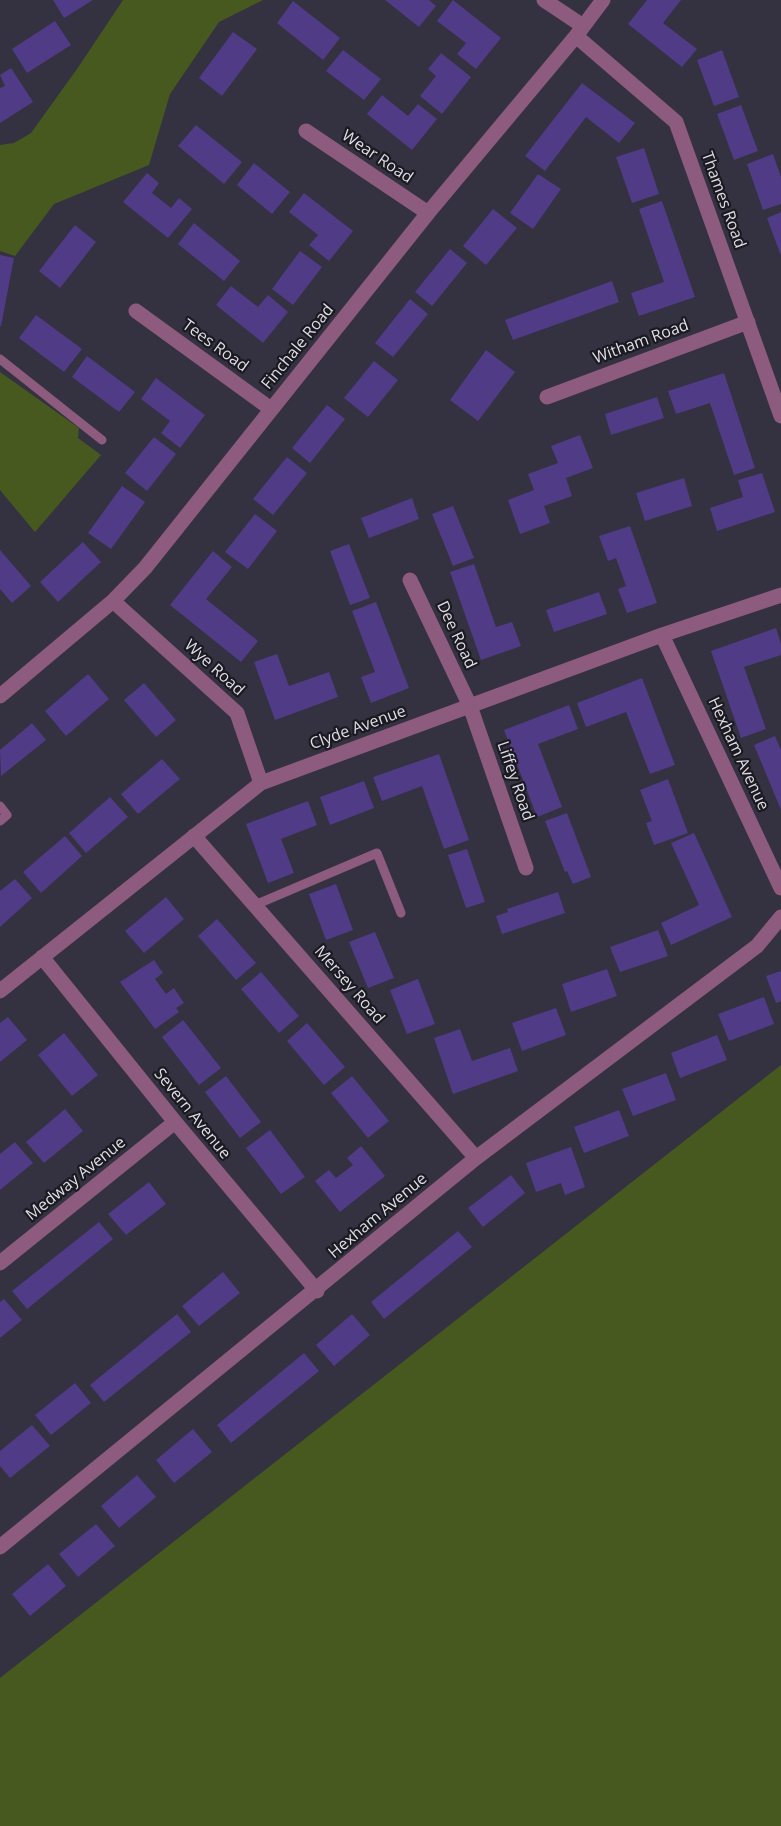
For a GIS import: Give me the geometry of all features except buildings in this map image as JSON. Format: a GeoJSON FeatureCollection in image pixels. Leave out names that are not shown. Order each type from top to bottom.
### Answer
{"type":"FeatureCollection","features":[{"type":"Feature","properties":{"kind":"street","name":"Thames Road"},"geometry":{"type":"LineString","coordinates":[[544,0],[676,122],[781,416]]}},
{"type":"Feature","properties":{"kind":"street","name":"Finchale Road"},"geometry":{"type":"LineString","coordinates":[[0,696],[112,601],[145,568],[428,213],[603,0]]}},
{"type":"Feature","properties":{"kind":"street","name":"Wear Road"},"geometry":{"type":"LineString","coordinates":[[306,131],[428,213]]}},
{"type":"Feature","properties":{"kind":"street","name":"Tees Road"},"geometry":{"type":"LineString","coordinates":[[136,311],[272,409]]}},
{"type":"Feature","properties":{"kind":"street","name":"Witham Road"},"geometry":{"type":"LineString","coordinates":[[547,397],[747,322]]}},
{"type":"Feature","properties":{"kind":"street","name":"Dee Road"},"geometry":{"type":"LineString","coordinates":[[410,580],[470,706]]}},
{"type":"Feature","properties":{"kind":"street","name":"Clyde Avenue"},"geometry":{"type":"LineString","coordinates":[[0,991],[261,783],[662,636],[781,595]]}},
{"type":"Feature","properties":{"kind":"street","name":"Wye Road"},"geometry":{"type":"LineString","coordinates":[[112,601],[237,713],[261,783]]}},
{"type":"Feature","properties":{"kind":"street","name":"Hexham Avenue"},"geometry":{"type":"LineString","coordinates":[[662,636],[781,888]]}},
{"type":"Feature","properties":{"kind":"street","name":"Liffey Road"},"geometry":{"type":"LineString","coordinates":[[470,706],[526,868]]}},
{"type":"Feature","properties":{"kind":"street","name":"Mersey Road"},"geometry":{"type":"LineString","coordinates":[[194,836],[476,1158]]}},
{"type":"Feature","properties":{"kind":"street","name":"Hexham Avenue"},"geometry":{"type":"LineString","coordinates":[[0,1547],[476,1158],[757,946],[781,917]]}},
{"type":"Feature","properties":{"kind":"street","name":"Severn Avenue"},"geometry":{"type":"LineString","coordinates":[[42,957],[175,1122],[317,1290]]}},
{"type":"Feature","properties":{"kind":"street","name":"Medway Avenue"},"geometry":{"type":"LineString","coordinates":[[0,1263],[175,1122]]}},
{"type":"Feature","properties":{"kind":"lane"},"geometry":{"type":"LineString","coordinates":[[0,359],[102,440]]}},
{"type":"Feature","properties":{"kind":"lane"},"geometry":{"type":"LineString","coordinates":[[0,806],[7,815],[0,821]]}},
{"type":"Feature","properties":{"kind":"lane"},"geometry":{"type":"LineString","coordinates":[[255,905],[377,853],[401,913]]}},
{"type":"Feature","properties":{"kind":"green space"},"geometry":{"type":"Polygon","coordinates":[[[123,0],[263,0],[219,22],[170,94],[149,165],[54,204],[15,256],[0,251],[0,145],[14,143],[31,133],[123,0]]]}},
{"type":"Feature","properties":{"kind":"green space"},"geometry":{"type":"Polygon","coordinates":[[[0,372],[79,428],[78,438],[101,455],[35,532],[0,490],[0,372]]]}},
{"type":"Feature","properties":{"kind":"green space"},"geometry":{"type":"Polygon","coordinates":[[[781,1065],[781,1826],[0,1826],[0,1678],[781,1065]]]}}]}
